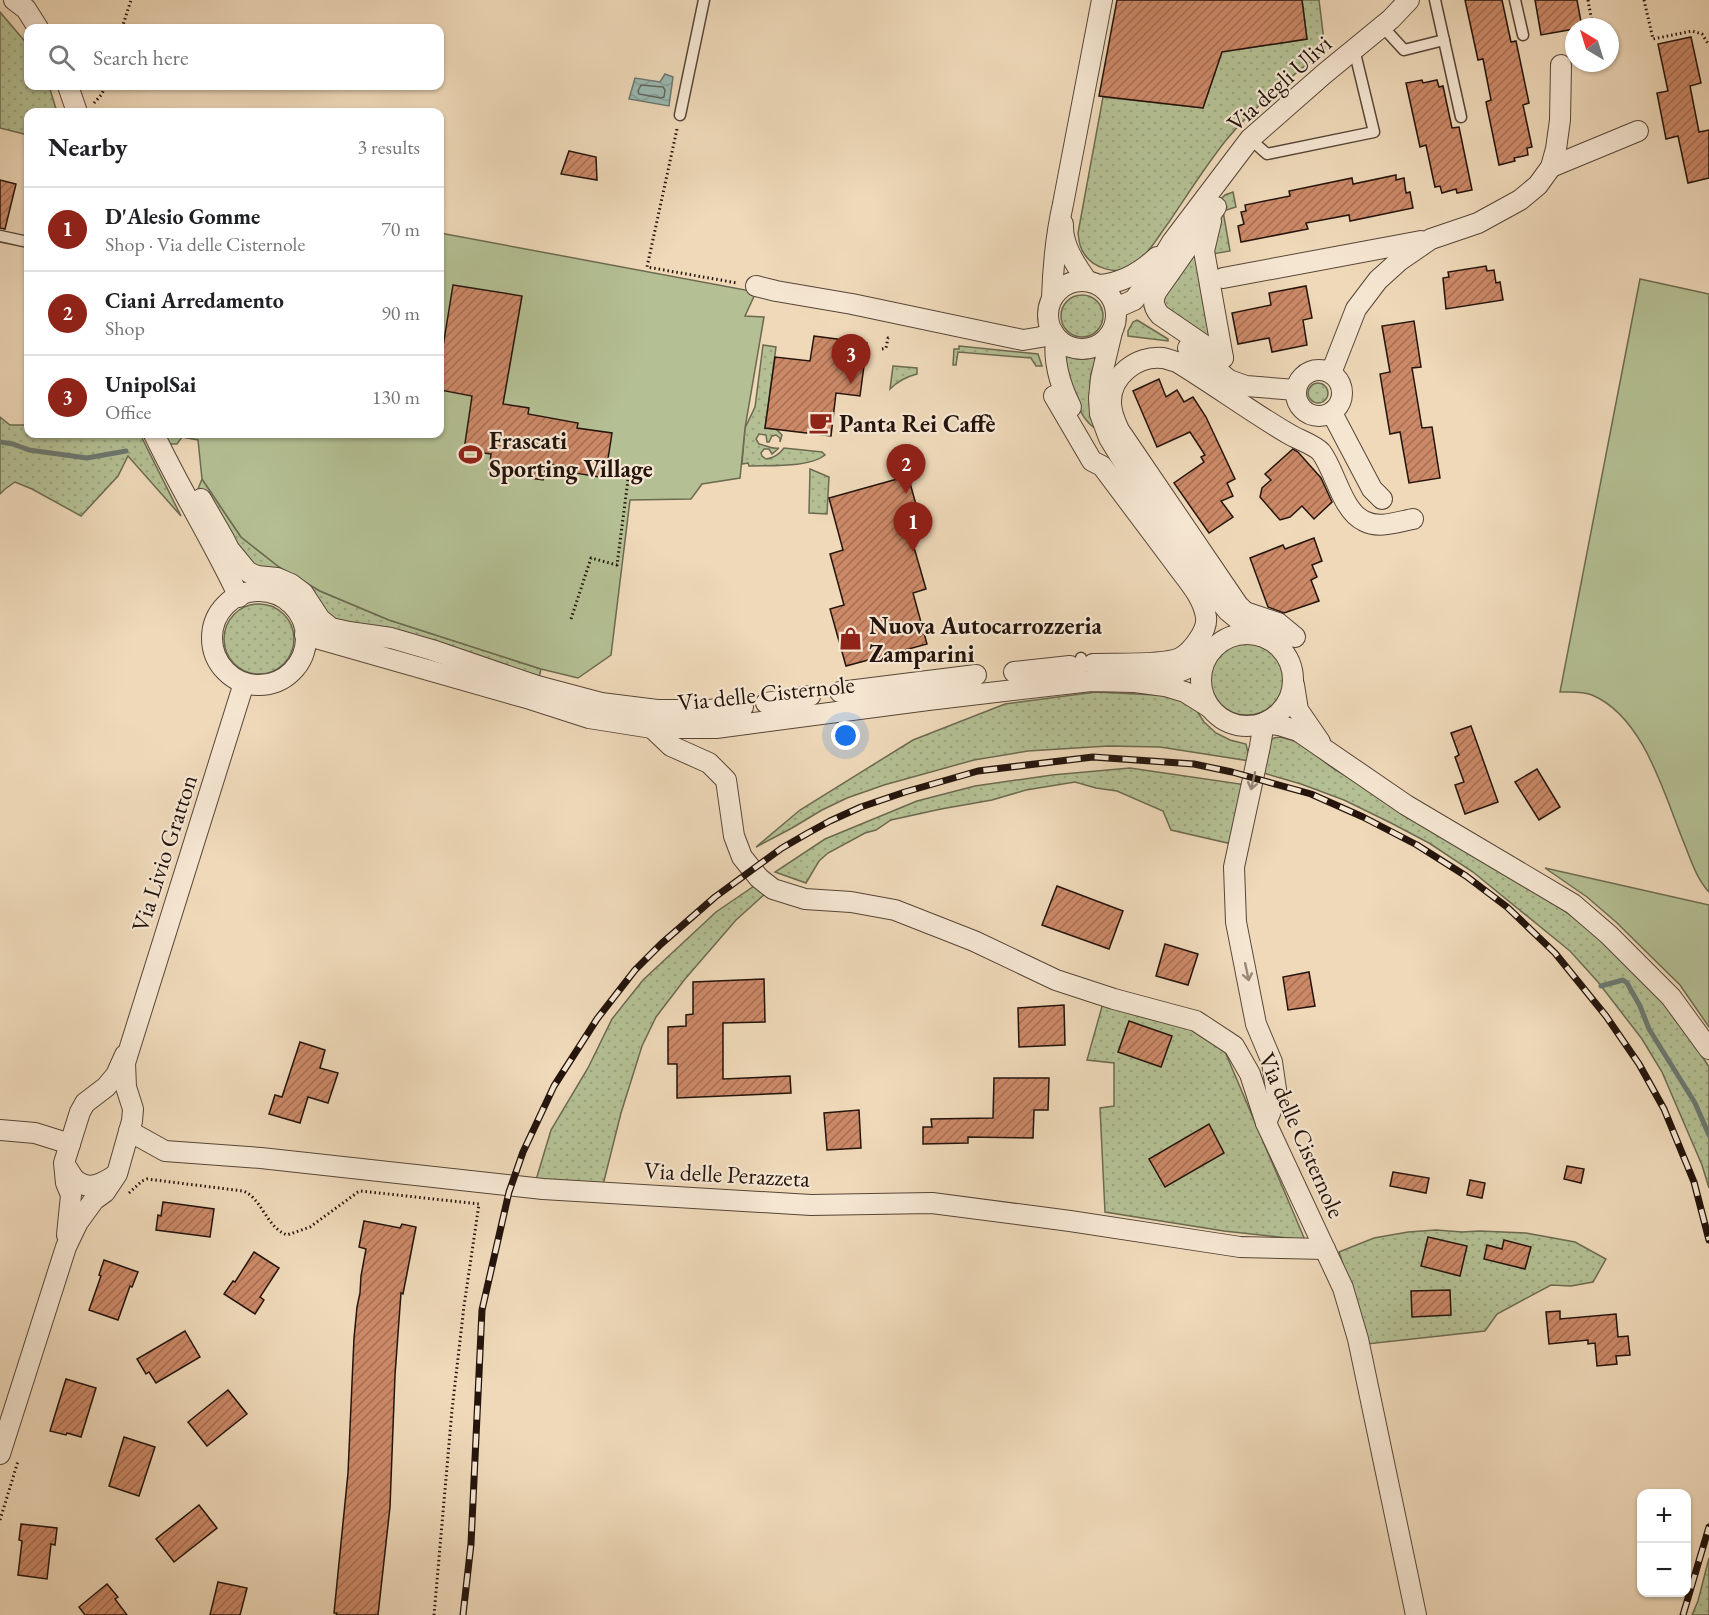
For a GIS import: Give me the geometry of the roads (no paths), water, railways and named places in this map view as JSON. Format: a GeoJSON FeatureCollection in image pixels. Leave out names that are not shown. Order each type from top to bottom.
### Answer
{"type":"FeatureCollection","features":[{"type":"Feature","properties":{"kind":"street"},"geometry":{"type":"LineString","coordinates":[[14,0],[26,9],[35,24]]}},
{"type":"Feature","properties":{"kind":"street"},"geometry":{"type":"LineString","coordinates":[[1102,0],[1064,204],[1057,230],[1052,298],[1048,311],[1049,325],[1054,335],[1065,345],[1075,349],[1096,346],[1112,332]]}},
{"type":"Feature","properties":{"kind":"street","name":"Via degli Ulivi"},"geometry":{"type":"LineString","coordinates":[[1116,309],[1134,300],[1172,242],[1250,139],[1382,26],[1409,0]]}},
{"type":"Feature","properties":{"kind":"street"},"geometry":{"type":"LineString","coordinates":[[1223,278],[1431,240],[1478,223],[1520,200],[1538,185],[1551,167],[1560,120],[1561,65]]}},
{"type":"Feature","properties":{"kind":"street"},"geometry":{"type":"LineString","coordinates":[[71,90],[82,108]]}},
{"type":"Feature","properties":{"kind":"street"},"geometry":{"type":"LineString","coordinates":[[1551,167],[1638,131]]}},
{"type":"Feature","properties":{"kind":"street"},"geometry":{"type":"LineString","coordinates":[[1064,204],[1063,230],[1074,262],[1093,283],[1108,293],[1116,309],[1116,324],[1101,378],[1099,398],[1100,414],[1109,438],[1147,500],[1203,581],[1228,611],[1245,626],[1280,647],[1290,664],[1288,671],[1291,693],[1286,705],[1275,717],[1264,723]]}},
{"type":"Feature","properties":{"kind":"street"},"geometry":{"type":"LineString","coordinates":[[1216,207],[1204,250],[1223,358],[1160,315],[1153,303],[1157,291],[1216,207]]}},
{"type":"Feature","properties":{"kind":"street"},"geometry":{"type":"LineString","coordinates":[[1331,373],[1356,309],[1378,280],[1399,261],[1431,240]]}},
{"type":"Feature","properties":{"kind":"street","name":"Via degli Ulivi"},"geometry":{"type":"LineString","coordinates":[[1093,283],[1119,282],[1146,267],[1172,242]]}},
{"type":"Feature","properties":{"kind":"street"},"geometry":{"type":"LineString","coordinates":[[1052,298],[1061,288],[1073,282],[1093,283]]}},
{"type":"Feature","properties":{"kind":"street"},"geometry":{"type":"LineString","coordinates":[[756,286],[1023,340],[1054,335]]}},
{"type":"Feature","properties":{"kind":"street"},"geometry":{"type":"LineString","coordinates":[[1116,309],[1140,314],[1177,338],[1229,380],[1246,386],[1296,390]]}},
{"type":"Feature","properties":{"kind":"street"},"geometry":{"type":"LineString","coordinates":[[1054,335],[1054,352],[1059,378],[1084,430],[1147,500]]}},
{"type":"Feature","properties":{"kind":"street"},"geometry":{"type":"LineString","coordinates":[[1101,378],[1120,360],[1133,353],[1145,351],[1162,351],[1183,356],[1215,370]]}},
{"type":"Feature","properties":{"kind":"street"},"geometry":{"type":"LineString","coordinates":[[1295,638],[1278,623],[1245,612],[1238,605],[1119,430],[1110,402],[1113,387],[1122,374],[1133,364],[1148,359],[1163,358],[1177,362],[1271,423],[1320,451],[1348,504],[1362,521],[1384,525],[1413,519]]}},
{"type":"Feature","properties":{"kind":"street"},"geometry":{"type":"LineString","coordinates":[[1322,370],[1331,373],[1341,387],[1342,396],[1339,404],[1325,415],[1316,416],[1307,413],[1300,407],[1297,399],[1296,390],[1299,381],[1313,371],[1322,370]]}},
{"type":"Feature","properties":{"kind":"street"},"geometry":{"type":"LineString","coordinates":[[1014,672],[1081,662],[1167,662],[1182,657],[1188,652],[1199,639],[1206,624],[1203,605],[1187,579],[1102,466],[1092,461],[1054,396]]}},
{"type":"Feature","properties":{"kind":"street"},"geometry":{"type":"LineString","coordinates":[[1333,411],[1372,489],[1382,499]]}},
{"type":"Feature","properties":{"kind":"street"},"geometry":{"type":"LineString","coordinates":[[156,438],[239,597]]}},
{"type":"Feature","properties":{"kind":"street"},"geometry":{"type":"LineString","coordinates":[[201,499],[229,549],[248,572],[257,576],[277,578],[291,584],[303,594],[320,619],[331,628],[391,638],[537,686],[611,705],[666,711],[743,707]]}},
{"type":"Feature","properties":{"kind":"street"},"geometry":{"type":"LineString","coordinates":[[1203,581],[1214,607],[1216,624],[1200,682],[1209,707],[1223,720],[1242,726],[1264,723],[1298,731],[1406,806],[1573,904],[1609,935],[1671,998],[1709,1049]]}},
{"type":"Feature","properties":{"kind":"street"},"geometry":{"type":"LineString","coordinates":[[251,591],[265,591],[288,600],[301,616],[299,633],[306,642],[298,664],[282,679],[264,685],[244,683],[226,672],[219,663],[212,641],[218,614],[231,600],[251,591]]}},
{"type":"Feature","properties":{"kind":"street","name":"Via delle Cisternole"},"geometry":{"type":"LineString","coordinates":[[299,633],[589,718],[652,728],[716,728],[1081,682],[1135,682],[1165,686],[1185,692],[1209,707]]}},
{"type":"Feature","properties":{"kind":"street"},"geometry":{"type":"LineString","coordinates":[[1209,653],[1224,639],[1240,634],[1253,634],[1268,639]]}},
{"type":"Feature","properties":{"kind":"street","name":"Via delle Cisternole"},"geometry":{"type":"LineString","coordinates":[[1135,682],[1179,673],[1195,665],[1209,653]]}},
{"type":"Feature","properties":{"kind":"street"},"geometry":{"type":"LineString","coordinates":[[1288,671],[1298,710],[1327,750]]}},
{"type":"Feature","properties":{"kind":"street"},"geometry":{"type":"LineString","coordinates":[[840,692],[976,675]]}},
{"type":"Feature","properties":{"kind":"street","name":"Via Livio Gratton"},"geometry":{"type":"LineString","coordinates":[[0,1454],[66,1247],[78,1222],[94,1200],[105,1192],[117,1174],[131,1126],[133,1109],[126,1087],[125,1063],[244,683]]}},
{"type":"Feature","properties":{"kind":"street"},"geometry":{"type":"LineString","coordinates":[[766,703],[810,696]]}},
{"type":"Feature","properties":{"kind":"street"},"geometry":{"type":"LineString","coordinates":[[1264,723],[1233,867],[1236,922],[1256,1024],[1272,1062],[1277,1096],[1266,1123]]}},
{"type":"Feature","properties":{"kind":"street","name":"Via delle Cisternole"},"geometry":{"type":"LineString","coordinates":[[652,728],[671,746],[709,764],[726,780],[734,836],[742,857],[759,878],[773,889],[806,899],[851,902],[896,910],[974,941],[1056,980],[1114,999],[1196,1021],[1234,1046],[1250,1074],[1266,1123],[1343,1288],[1358,1339],[1416,1615]]}},
{"type":"Feature","properties":{"kind":"street","name":"Via Livio Gratton"},"geometry":{"type":"LineString","coordinates":[[66,1247],[71,1195],[66,1183],[64,1163],[72,1136],[85,1102],[106,1087],[116,1075],[131,1041]]}},
{"type":"Feature","properties":{"kind":"street"},"geometry":{"type":"LineString","coordinates":[[85,1102],[104,1097],[113,1099],[123,1107],[131,1126]]}},
{"type":"Feature","properties":{"kind":"street","name":"Via delle Perazzeta"},"geometry":{"type":"LineString","coordinates":[[131,1126],[165,1151],[267,1159],[543,1188],[811,1205],[932,1203],[1240,1247],[1325,1249]]}},
{"type":"Feature","properties":{"kind":"street"},"geometry":{"type":"LineString","coordinates":[[0,1130],[72,1136]]}},
{"type":"Feature","properties":{"kind":"street"},"geometry":{"type":"LineString","coordinates":[[122,1155],[165,1151]]}},
{"type":"Feature","properties":{"kind":"street"},"geometry":{"type":"LineString","coordinates":[[64,1163],[77,1181],[88,1186],[102,1184],[117,1174]]}},
{"type":"Feature","properties":{"kind":"lane"},"geometry":{"type":"LineString","coordinates":[[680,116],[704,0]]}},
{"type":"Feature","properties":{"kind":"lane"},"geometry":{"type":"LineString","coordinates":[[1435,0],[1461,117]]}},
{"type":"Feature","properties":{"kind":"lane"},"geometry":{"type":"LineString","coordinates":[[1515,0],[1523,35]]}},
{"type":"Feature","properties":{"kind":"lane"},"geometry":{"type":"LineString","coordinates":[[1382,26],[1404,50],[1444,40]]}},
{"type":"Feature","properties":{"kind":"lane"},"geometry":{"type":"LineString","coordinates":[[1250,139],[1267,154],[1374,132],[1354,49]]}},
{"type":"Feature","properties":{"kind":"lane"},"geometry":{"type":"LineString","coordinates":[[0,236],[24,241]]}},
{"type":"Feature","properties":{"kind":"lane"},"geometry":{"type":"LineString","coordinates":[[1081,662],[1081,682]]}},
{"type":"Feature","properties":{"kind":"water"},"geometry":{"type":"Polygon","coordinates":[[[665,74],[673,77],[669,106],[629,99],[635,78],[660,82],[665,74]]]}},
{"type":"Feature","properties":{"kind":"waterway"},"geometry":{"type":"LineString","coordinates":[[0,442],[29,450],[87,458],[126,451]]}},
{"type":"Feature","properties":{"kind":"waterway"},"geometry":{"type":"LineString","coordinates":[[1601,986],[1623,980],[1627,983],[1640,1006],[1649,1029],[1695,1103],[1709,1135]]}},
{"type":"Feature","properties":{"kind":"railway"},"geometry":{"type":"LineString","coordinates":[[463,1615],[471,1544],[482,1310],[509,1192],[523,1152],[554,1086],[597,1019],[635,970],[715,897],[782,848],[808,833],[861,807],[905,792],[978,771],[1093,757],[1194,764],[1311,794],[1363,817],[1417,845],[1466,876],[1507,907],[1555,953],[1606,1016],[1639,1064],[1664,1109],[1694,1182],[1709,1240]]}},
{"type":"Feature","properties":{"kind":"railway"},"geometry":{"type":"LineString","coordinates":[[1683,1615],[1709,1527]]}},
{"type":"Feature","properties":{"kind":"place","name":"UnipolSai"},"geometry":{"type":"Point","coordinates":[851,384]}},
{"type":"Feature","properties":{"kind":"place","name":"Panta Rei Caffè"},"geometry":{"type":"Point","coordinates":[821,423]}},
{"type":"Feature","properties":{"kind":"place","name":"Frascati Sporting Village"},"geometry":{"type":"Point","coordinates":[471,454]}},
{"type":"Feature","properties":{"kind":"place","name":"Ciani Arredamento"},"geometry":{"type":"Point","coordinates":[906,494]}},
{"type":"Feature","properties":{"kind":"place","name":"D'Alesio Gomme"},"geometry":{"type":"Point","coordinates":[913,552]}},
{"type":"Feature","properties":{"kind":"place","name":"Nuova Autocarrozzeria Zamparini"},"geometry":{"type":"Point","coordinates":[851,639]}}]}
